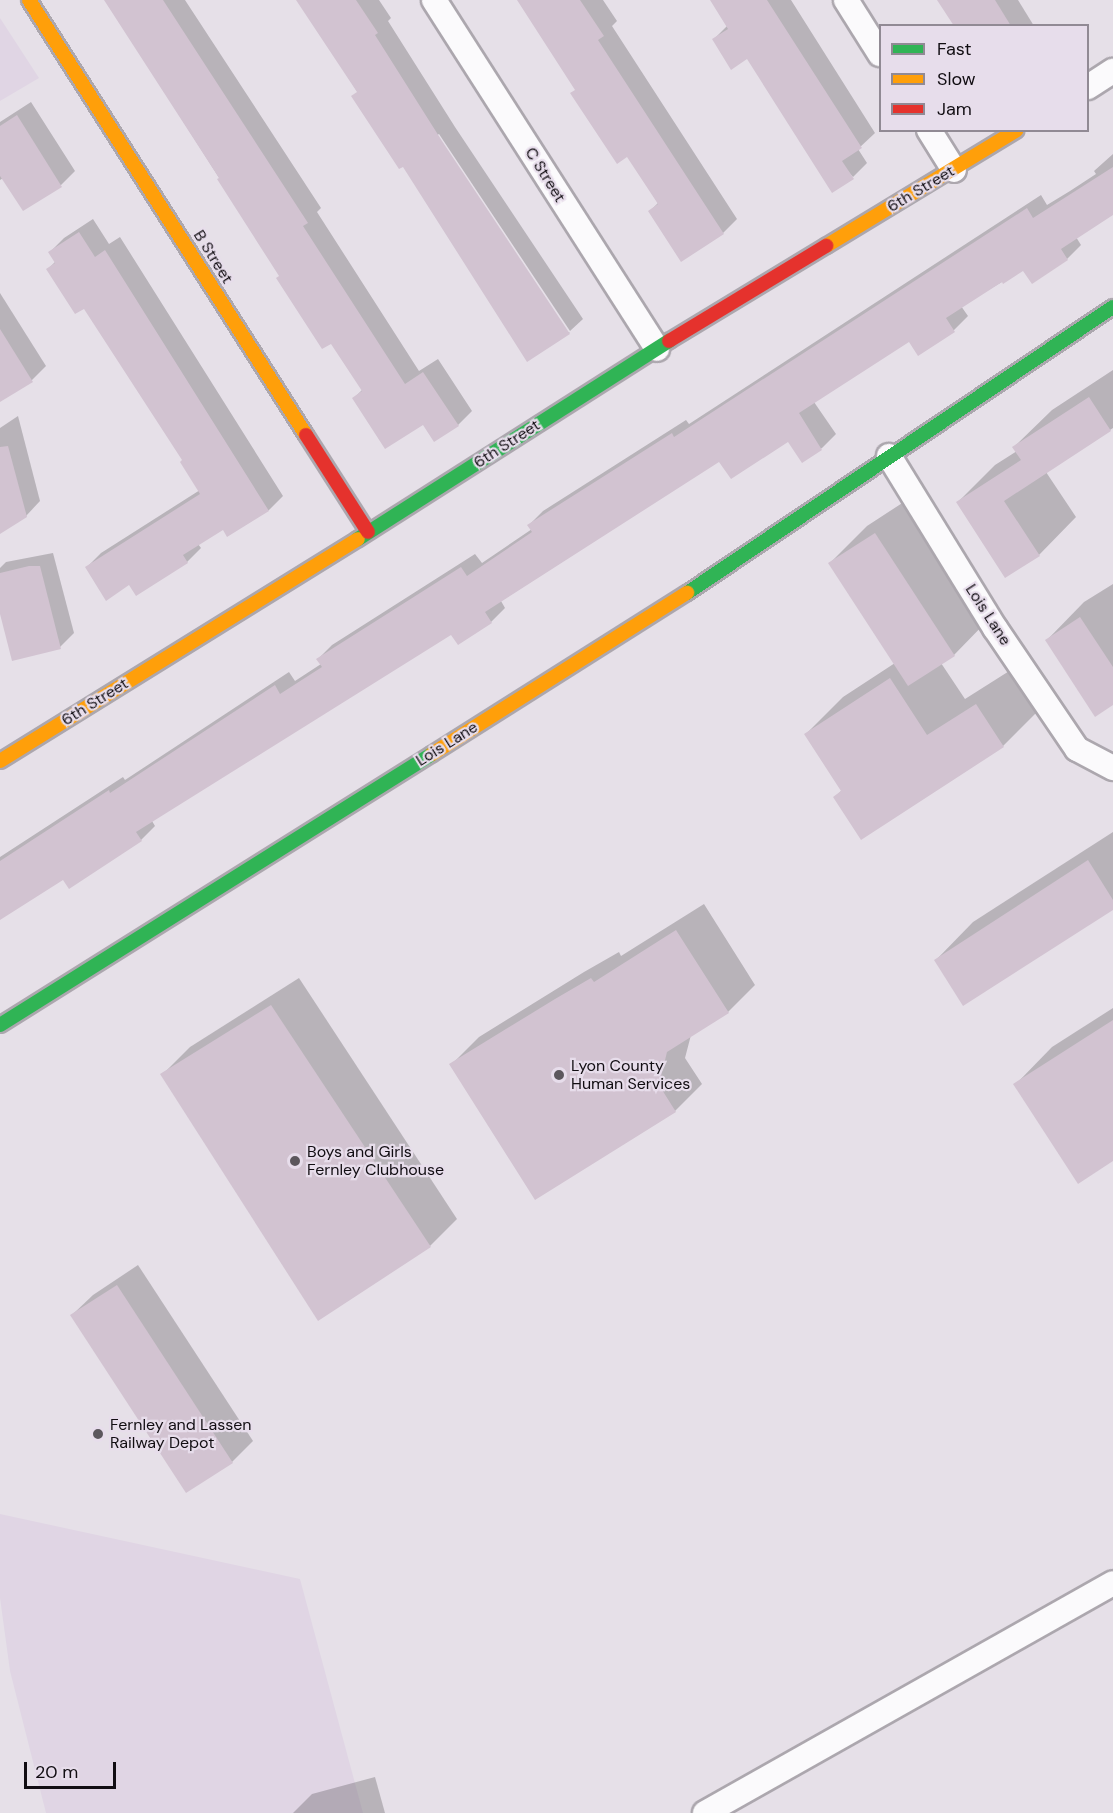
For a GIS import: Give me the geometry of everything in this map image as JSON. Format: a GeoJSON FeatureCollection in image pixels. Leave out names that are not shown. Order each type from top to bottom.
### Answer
{"type":"FeatureCollection","features":[{"type":"Feature","properties":{"kind":"street","name":"B Street"},"geometry":{"type":"LineString","coordinates":[[29,0],[368,532]]}},
{"type":"Feature","properties":{"kind":"street","name":"C Street"},"geometry":{"type":"LineString","coordinates":[[434,0],[657,349]]}},
{"type":"Feature","properties":{"kind":"street"},"geometry":{"type":"LineString","coordinates":[[846,0],[879,52]]}},
{"type":"Feature","properties":{"kind":"street"},"geometry":{"type":"LineString","coordinates":[[1089,86],[1113,71]]}},
{"type":"Feature","properties":{"kind":"street"},"geometry":{"type":"LineString","coordinates":[[930,132],[954,170]]}},
{"type":"Feature","properties":{"kind":"street","name":"6th Street"},"geometry":{"type":"LineString","coordinates":[[0,762],[657,349],[1014,132]]}},
{"type":"Feature","properties":{"kind":"street","name":"Lois Lane"},"geometry":{"type":"LineString","coordinates":[[0,1025],[674,602],[1113,307]]}},
{"type":"Feature","properties":{"kind":"street","name":"Lois Lane"},"geometry":{"type":"LineString","coordinates":[[889,456],[995,628],[1077,749],[1109,762]]}},
{"type":"Feature","properties":{"kind":"street"},"geometry":{"type":"LineString","coordinates":[[705,1813],[1113,1583]]}},
{"type":"Feature","properties":{"kind":"shaded area"},"geometry":{"type":"Polygon","coordinates":[[[0,18],[39,78],[0,101],[0,18]]]}},
{"type":"Feature","properties":{"kind":"shaded area"},"geometry":{"type":"Polygon","coordinates":[[[0,1514],[300,1579],[363,1813],[46,1813],[10,1671],[0,1598],[0,1514]]]}},
{"type":"Feature","properties":{"kind":"building"},"geometry":{"type":"Polygon","coordinates":[[[104,0],[163,0],[308,223],[303,226],[405,384],[423,372],[459,426],[434,442],[423,425],[385,449],[352,398],[362,391],[331,344],[322,349],[276,278],[279,276],[217,179],[219,178],[104,0]]]}},
{"type":"Feature","properties":{"kind":"building"},"geometry":{"type":"Polygon","coordinates":[[[296,0],[356,0],[378,33],[375,35],[442,141],[570,334],[527,362],[403,167],[399,169],[351,96],[357,92],[296,0]]]}},
{"type":"Feature","properties":{"kind":"building"},"geometry":{"type":"Polygon","coordinates":[[[517,0],[580,0],[604,36],[598,40],[724,234],[681,262],[648,211],[658,204],[627,157],[617,164],[570,93],[575,90],[517,0]]]}},
{"type":"Feature","properties":{"kind":"building"},"geometry":{"type":"Polygon","coordinates":[[[710,0],[767,0],[862,148],[842,161],[854,179],[832,193],[747,59],[731,70],[712,39],[728,29],[710,0]]]}},
{"type":"Feature","properties":{"kind":"building"},"geometry":{"type":"Polygon","coordinates":[[[937,0],[995,0],[1010,24],[953,24],[937,0]]]}},
{"type":"Feature","properties":{"kind":"building"},"geometry":{"type":"Polygon","coordinates":[[[17,115],[62,187],[23,211],[0,176],[0,126],[17,115]]]}},
{"type":"Feature","properties":{"kind":"building"},"geometry":{"type":"Polygon","coordinates":[[[1113,167],[1113,215],[1061,249],[1068,260],[1032,284],[1023,271],[1003,284],[1002,282],[946,318],[955,332],[918,356],[909,342],[799,413],[822,450],[802,463],[788,442],[731,479],[719,462],[485,612],[492,623],[458,645],[451,635],[136,832],[142,841],[69,889],[63,880],[0,920],[0,861],[109,790],[110,793],[275,685],[280,694],[322,667],[316,659],[461,567],[467,576],[532,532],[527,525],[672,433],[674,437],[1027,208],[1033,218],[1113,167]]]}},
{"type":"Feature","properties":{"kind":"building"},"geometry":{"type":"Polygon","coordinates":[[[79,232],[95,257],[105,250],[269,511],[227,537],[223,530],[183,555],[188,563],[136,596],[129,585],[106,601],[85,567],[200,494],[180,462],[182,460],[84,309],[75,314],[46,269],[55,263],[48,252],[79,232]]]}},
{"type":"Feature","properties":{"kind":"building"},"geometry":{"type":"Polygon","coordinates":[[[0,329],[33,382],[0,402],[0,329]]]}},
{"type":"Feature","properties":{"kind":"building"},"geometry":{"type":"Polygon","coordinates":[[[1089,397],[1111,431],[1004,501],[1040,556],[1005,578],[956,502],[1021,460],[1012,447],[1089,397]]]}},
{"type":"Feature","properties":{"kind":"building"},"geometry":{"type":"Polygon","coordinates":[[[8,446],[27,517],[0,534],[0,447],[8,446]]]}},
{"type":"Feature","properties":{"kind":"building"},"geometry":{"type":"Polygon","coordinates":[[[875,533],[955,656],[908,686],[828,563],[875,533]]]}},
{"type":"Feature","properties":{"kind":"building"},"geometry":{"type":"Polygon","coordinates":[[[29,566],[40,566],[61,649],[12,661],[0,614],[0,573],[29,566]]]}},
{"type":"Feature","properties":{"kind":"building"},"geometry":{"type":"Polygon","coordinates":[[[1080,617],[1113,667],[1113,705],[1095,717],[1045,640],[1080,617]]]}},
{"type":"Feature","properties":{"kind":"building"},"geometry":{"type":"Polygon","coordinates":[[[890,678],[927,735],[976,704],[1004,747],[861,840],[833,797],[841,791],[804,734],[890,678]]]}},
{"type":"Feature","properties":{"kind":"building"},"geometry":{"type":"Polygon","coordinates":[[[1088,860],[1113,900],[1113,910],[963,1006],[934,960],[1088,860]]]}},
{"type":"Feature","properties":{"kind":"building","name":"Lyon County Human Services"},"geometry":{"type":"Polygon","coordinates":[[[676,930],[729,1013],[667,1052],[659,1085],[676,1112],[535,1200],[449,1064],[591,978],[594,982],[676,930]]]}},
{"type":"Feature","properties":{"kind":"building","name":"Boys and Girls Fernley Clubhouse"},"geometry":{"type":"Polygon","coordinates":[[[271,1005],[431,1247],[318,1321],[160,1074],[271,1005]]]}},
{"type":"Feature","properties":{"kind":"building"},"geometry":{"type":"Polygon","coordinates":[[[1113,1020],[1113,1161],[1078,1184],[1013,1084],[1113,1020]]]}},
{"type":"Feature","properties":{"kind":"building","name":"Fernley and Lassen Railway Depot"},"geometry":{"type":"Polygon","coordinates":[[[117,1285],[233,1463],[186,1493],[70,1315],[117,1285]]]}},
{"type":"Feature","properties":{"kind":"traffic: fast"},"geometry":{"type":"LineString","coordinates":[[687,593],[1113,307]]}},
{"type":"Feature","properties":{"kind":"traffic: fast"},"geometry":{"type":"LineString","coordinates":[[358,539],[669,341]]}},
{"type":"Feature","properties":{"kind":"traffic: fast"},"geometry":{"type":"LineString","coordinates":[[0,1025],[432,754]]}},
{"type":"Feature","properties":{"kind":"traffic: slow"},"geometry":{"type":"LineString","coordinates":[[29,0],[306,435]]}},
{"type":"Feature","properties":{"kind":"traffic: slow"},"geometry":{"type":"LineString","coordinates":[[826,246],[1014,132]]}},
{"type":"Feature","properties":{"kind":"traffic: slow"},"geometry":{"type":"LineString","coordinates":[[0,761],[358,539]]}},
{"type":"Feature","properties":{"kind":"traffic: slow"},"geometry":{"type":"LineString","coordinates":[[432,754],[687,593]]}},
{"type":"Feature","properties":{"kind":"traffic: jam"},"geometry":{"type":"LineString","coordinates":[[669,341],[826,246]]}},
{"type":"Feature","properties":{"kind":"traffic: jam"},"geometry":{"type":"LineString","coordinates":[[306,435],[368,532]]}},
{"type":"Feature","properties":{"kind":"place","name":"Lyon County Human Services"},"geometry":{"type":"Point","coordinates":[559,1075]}},
{"type":"Feature","properties":{"kind":"place","name":"Boys and Girls Fernley Clubhouse"},"geometry":{"type":"Point","coordinates":[295,1161]}},
{"type":"Feature","properties":{"kind":"place","name":"Fernley and Lassen Railway Depot"},"geometry":{"type":"Point","coordinates":[98,1434]}}]}
